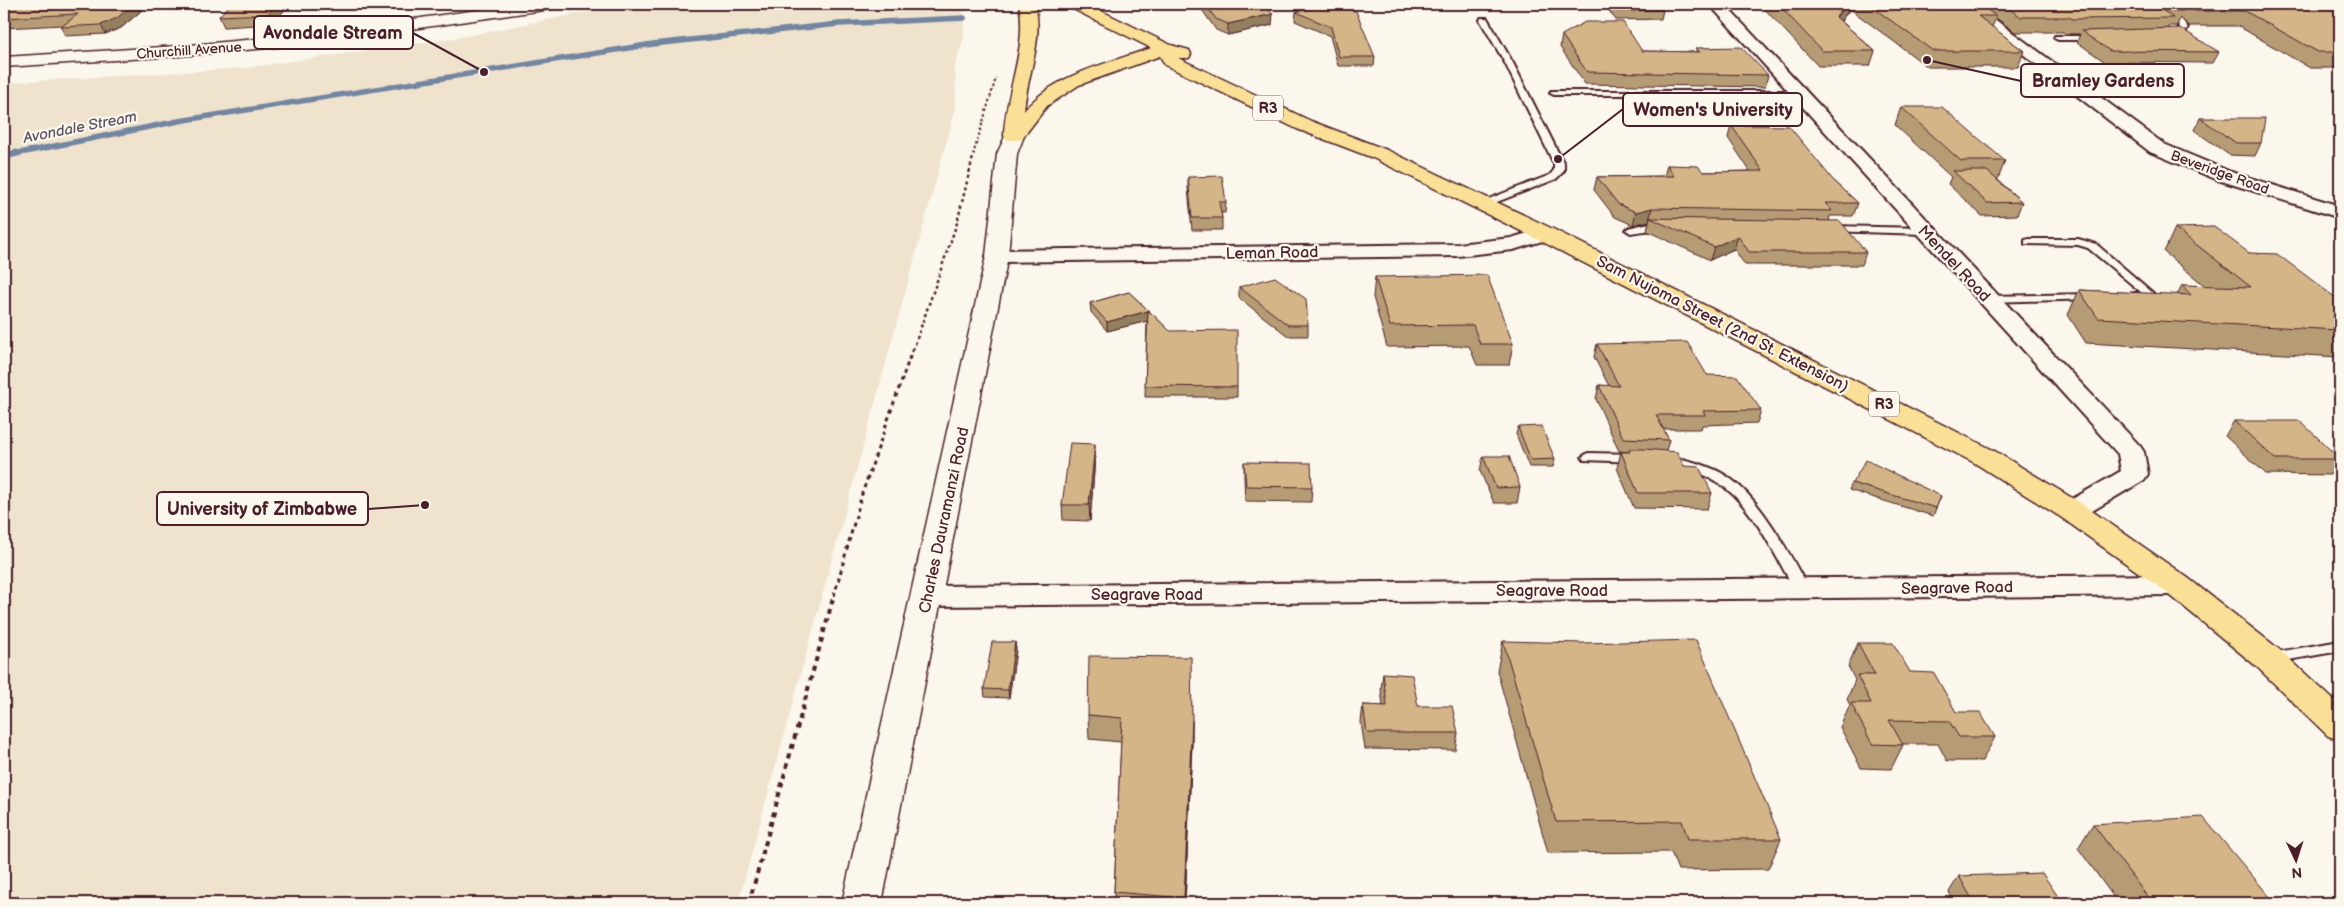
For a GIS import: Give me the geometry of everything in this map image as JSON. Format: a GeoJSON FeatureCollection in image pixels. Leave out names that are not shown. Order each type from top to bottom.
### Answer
{"type":"FeatureCollection","features":[{"type":"Feature","properties":{"kind":"highway"},"geometry":{"type":"LineString","coordinates":[[1014,136],[1017,97],[1030,48],[1031,32],[1027,4]]}},
{"type":"Feature","properties":{"kind":"highway","name":"Sam Nujoma Street (2nd St. Extension)"},"geometry":{"type":"LineString","coordinates":[[1075,4],[1165,49],[1171,61],[1304,125],[1380,154],[1546,234],[1895,409],[1983,456],[2072,511],[2177,585],[2268,658],[2340,727]]}},
{"type":"Feature","properties":{"kind":"highway"},"geometry":{"type":"LineString","coordinates":[[1014,136],[1041,102],[1066,85],[1093,73],[1165,49]]}},
{"type":"Feature","properties":{"kind":"street","name":"Churchill Avenue"},"geometry":{"type":"LineString","coordinates":[[4,62],[179,51],[301,40],[551,4]]}},
{"type":"Feature","properties":{"kind":"street","name":"Mendel Road"},"geometry":{"type":"LineString","coordinates":[[1716,4],[2130,452],[2135,474],[2072,511]]}},
{"type":"Feature","properties":{"kind":"street","name":"Beveridge Road"},"geometry":{"type":"LineString","coordinates":[[1965,4],[2157,148],[2180,160],[2231,178],[2340,212]]}},
{"type":"Feature","properties":{"kind":"street","name":"Charles Dauramanzi Road"},"geometry":{"type":"LineString","coordinates":[[862,903],[928,596],[997,256],[1007,154],[1014,136]]}},
{"type":"Feature","properties":{"kind":"street","name":"Leman Road"},"geometry":{"type":"LineString","coordinates":[[997,256],[1458,250],[1513,244],[1546,234]]}},
{"type":"Feature","properties":{"kind":"street","name":"Seagrave Road"},"geometry":{"type":"LineString","coordinates":[[928,596],[2177,585]]}},
{"type":"Feature","properties":{"kind":"lane"},"geometry":{"type":"LineString","coordinates":[[2152,4],[2180,22],[2184,28],[2170,37],[2161,37]]}},
{"type":"Feature","properties":{"kind":"lane"},"geometry":{"type":"LineString","coordinates":[[1484,20],[1509,63],[1559,164],[1559,171],[1552,177],[1484,204]]}},
{"type":"Feature","properties":{"kind":"lane"},"geometry":{"type":"LineString","coordinates":[[2058,38],[2105,38]]}},
{"type":"Feature","properties":{"kind":"lane"},"geometry":{"type":"LineString","coordinates":[[1554,93],[1798,93]]}},
{"type":"Feature","properties":{"kind":"lane"},"geometry":{"type":"LineString","coordinates":[[1631,230],[1649,226],[1678,226]]}},
{"type":"Feature","properties":{"kind":"lane"},"geometry":{"type":"LineString","coordinates":[[1822,229],[1925,231]]}},
{"type":"Feature","properties":{"kind":"lane"},"geometry":{"type":"LineString","coordinates":[[2029,242],[2078,242],[2092,246],[2148,293],[2146,295],[2121,296]]}},
{"type":"Feature","properties":{"kind":"lane"},"geometry":{"type":"LineString","coordinates":[[1988,299],[2102,297]]}},
{"type":"Feature","properties":{"kind":"lane"},"geometry":{"type":"LineString","coordinates":[[1588,457],[1679,462],[1697,466],[1725,481],[1736,491],[1764,526],[1801,588]]}},
{"type":"Feature","properties":{"kind":"lane"},"geometry":{"type":"LineString","coordinates":[[2268,658],[2340,646]]}},
{"type":"Feature","properties":{"kind":"path"},"geometry":{"type":"LineString","coordinates":[[749,903],[862,494],[957,223],[972,159],[997,76]]}},
{"type":"Feature","properties":{"kind":"shaded area"},"geometry":{"type":"Polygon","coordinates":[[[627,4],[963,4],[964,37],[955,66],[956,107],[738,903],[4,903],[4,83],[245,68],[461,37],[627,4]]]}},
{"type":"Feature","properties":{"kind":"building"},"geometry":{"type":"Polygon","coordinates":[[[4,4],[134,4],[117,18],[101,25],[61,27],[78,14],[4,18],[4,4]]]}},
{"type":"Feature","properties":{"kind":"building"},"geometry":{"type":"Polygon","coordinates":[[[231,4],[276,4],[268,14],[219,16],[231,4]]]}},
{"type":"Feature","properties":{"kind":"building"},"geometry":{"type":"Polygon","coordinates":[[[1205,4],[1262,4],[1273,14],[1228,24],[1216,19],[1205,4]]]}},
{"type":"Feature","properties":{"kind":"building"},"geometry":{"type":"Polygon","coordinates":[[[1337,4],[1356,11],[1375,57],[1339,57],[1331,27],[1296,12],[1337,4]]]}},
{"type":"Feature","properties":{"kind":"building"},"geometry":{"type":"Polygon","coordinates":[[[1612,4],[1657,4],[1663,10],[1618,11],[1612,4]]]}},
{"type":"Feature","properties":{"kind":"building"},"geometry":{"type":"Polygon","coordinates":[[[1778,4],[1847,4],[1836,17],[1875,51],[1822,51],[1778,4]]]}},
{"type":"Feature","properties":{"kind":"building"},"geometry":{"type":"Polygon","coordinates":[[[1868,4],[1979,4],[1996,16],[1978,16],[2024,51],[1933,51],[1868,4]]]}},
{"type":"Feature","properties":{"kind":"building"},"geometry":{"type":"Polygon","coordinates":[[[2003,4],[2174,4],[2183,11],[2162,10],[2173,18],[2072,19],[2069,17],[2021,17],[2003,4]]]}},
{"type":"Feature","properties":{"kind":"building"},"geometry":{"type":"Polygon","coordinates":[[[2188,4],[2340,4],[2340,52],[2318,52],[2245,11],[2195,11],[2188,4]]]}},
{"type":"Feature","properties":{"kind":"building"},"geometry":{"type":"Polygon","coordinates":[[[1585,22],[1623,22],[1642,51],[1700,52],[1696,48],[1741,47],[1768,75],[1587,72],[1562,35],[1585,22]]]}},
{"type":"Feature","properties":{"kind":"building"},"geometry":{"type":"Polygon","coordinates":[[[2180,28],[2219,52],[2110,51],[2081,31],[2180,28]]]}},
{"type":"Feature","properties":{"kind":"building"},"geometry":{"type":"Polygon","coordinates":[[[1901,107],[1942,107],[2005,161],[1961,161],[1901,107]]]}},
{"type":"Feature","properties":{"kind":"building"},"geometry":{"type":"Polygon","coordinates":[[[2200,118],[2265,118],[2261,143],[2236,143],[2200,118]]]}},
{"type":"Feature","properties":{"kind":"building"},"geometry":{"type":"Polygon","coordinates":[[[1731,125],[1789,126],[1833,180],[1858,203],[1825,203],[1832,211],[1652,208],[1636,212],[1618,204],[1597,177],[1674,176],[1667,165],[1698,166],[1703,172],[1763,171],[1731,125]]]}},
{"type":"Feature","properties":{"kind":"building"},"geometry":{"type":"Polygon","coordinates":[[[1953,171],[1987,171],[2022,202],[1987,203],[1953,171]]]}},
{"type":"Feature","properties":{"kind":"building"},"geometry":{"type":"Polygon","coordinates":[[[1222,176],[1226,202],[1219,202],[1222,218],[1192,218],[1188,177],[1222,176]]]}},
{"type":"Feature","properties":{"kind":"building"},"geometry":{"type":"Polygon","coordinates":[[[1650,218],[1840,221],[1866,252],[1749,252],[1738,236],[1714,247],[1650,218]]]}},
{"type":"Feature","properties":{"kind":"building"},"geometry":{"type":"Polygon","coordinates":[[[2214,227],[2249,253],[2277,254],[2340,301],[2340,330],[2098,318],[2079,290],[2191,295],[2182,285],[2251,287],[2175,228],[2214,227]]]}},
{"type":"Feature","properties":{"kind":"building"},"geometry":{"type":"Polygon","coordinates":[[[1487,275],[1513,344],[1480,344],[1473,325],[1390,326],[1375,277],[1487,275]]]}},
{"type":"Feature","properties":{"kind":"building"},"geometry":{"type":"Polygon","coordinates":[[[1275,277],[1306,299],[1308,325],[1288,325],[1239,287],[1275,277]]]}},
{"type":"Feature","properties":{"kind":"building"},"geometry":{"type":"Polygon","coordinates":[[[1129,292],[1170,331],[1237,330],[1237,387],[1145,386],[1148,311],[1107,322],[1090,303],[1129,292]]]}},
{"type":"Feature","properties":{"kind":"building"},"geometry":{"type":"Polygon","coordinates":[[[1687,342],[1707,375],[1737,376],[1761,410],[1703,411],[1705,415],[1656,415],[1669,440],[1623,438],[1599,385],[1619,386],[1597,344],[1687,342]]]}},
{"type":"Feature","properties":{"kind":"building"},"geometry":{"type":"Polygon","coordinates":[[[2234,421],[2300,421],[2340,459],[2275,459],[2234,421]]]}},
{"type":"Feature","properties":{"kind":"building"},"geometry":{"type":"Polygon","coordinates":[[[1541,426],[1555,459],[1531,460],[1518,427],[1541,426]]]}},
{"type":"Feature","properties":{"kind":"building"},"geometry":{"type":"Polygon","coordinates":[[[1070,443],[1095,444],[1089,505],[1062,505],[1070,443]]]}},
{"type":"Feature","properties":{"kind":"building"},"geometry":{"type":"Polygon","coordinates":[[[1629,449],[1677,452],[1684,466],[1699,467],[1712,493],[1638,493],[1621,452],[1630,452],[1629,449]]]}},
{"type":"Feature","properties":{"kind":"building"},"geometry":{"type":"Polygon","coordinates":[[[1483,456],[1509,456],[1520,487],[1496,488],[1483,456]]]}},
{"type":"Feature","properties":{"kind":"building"},"geometry":{"type":"Polygon","coordinates":[[[1866,460],[1941,496],[1936,508],[1852,483],[1866,460]]]}},
{"type":"Feature","properties":{"kind":"building"},"geometry":{"type":"Polygon","coordinates":[[[1244,462],[1311,463],[1312,487],[1246,486],[1244,462]]]}},
{"type":"Feature","properties":{"kind":"building"},"geometry":{"type":"Polygon","coordinates":[[[1696,640],[1781,839],[1688,839],[1682,821],[1556,822],[1503,641],[1583,643],[1696,640]]]}},
{"type":"Feature","properties":{"kind":"building"},"geometry":{"type":"Polygon","coordinates":[[[992,642],[1015,642],[1008,690],[984,689],[992,642]]]}},
{"type":"Feature","properties":{"kind":"building"},"geometry":{"type":"Polygon","coordinates":[[[1858,643],[1893,643],[1910,672],[1934,673],[1956,712],[1980,712],[1995,737],[1959,737],[1949,721],[1889,720],[1903,745],[1872,744],[1851,703],[1871,703],[1857,675],[1875,675],[1858,643]]]}},
{"type":"Feature","properties":{"kind":"building"},"geometry":{"type":"Polygon","coordinates":[[[1089,656],[1191,657],[1192,720],[1184,898],[1114,892],[1122,718],[1088,715],[1089,656]]]}},
{"type":"Feature","properties":{"kind":"building"},"geometry":{"type":"Polygon","coordinates":[[[1383,673],[1412,675],[1418,706],[1452,706],[1458,733],[1367,733],[1363,705],[1387,706],[1383,673]]]}},
{"type":"Feature","properties":{"kind":"building"},"geometry":{"type":"Polygon","coordinates":[[[2203,817],[2270,897],[2152,903],[2093,824],[2203,817]]]}},
{"type":"Feature","properties":{"kind":"building"},"geometry":{"type":"Polygon","coordinates":[[[2042,873],[2059,898],[1973,901],[1959,876],[2042,873]]]}},
{"type":"Feature","properties":{"kind":"waterway","name":"Avondale Stream"},"geometry":{"type":"LineString","coordinates":[[10,155],[179,121],[653,44],[839,24],[964,18]]}},
{"type":"Feature","properties":{"kind":"waterway","name":"Avondale Stream"},"geometry":{"type":"LineString","coordinates":[[4,156],[17,153]]}},
{"type":"Feature","properties":{"kind":"place","name":"Bramley Gardens"},"geometry":{"type":"Point","coordinates":[1927,60]}},
{"type":"Feature","properties":{"kind":"place","name":"Avondale Stream"},"geometry":{"type":"Point","coordinates":[484,72]}},
{"type":"Feature","properties":{"kind":"place","name":"Women's University"},"geometry":{"type":"Point","coordinates":[1558,159]}},
{"type":"Feature","properties":{"kind":"place","name":"University of Zimbabwe"},"geometry":{"type":"Point","coordinates":[425,505]}}]}
